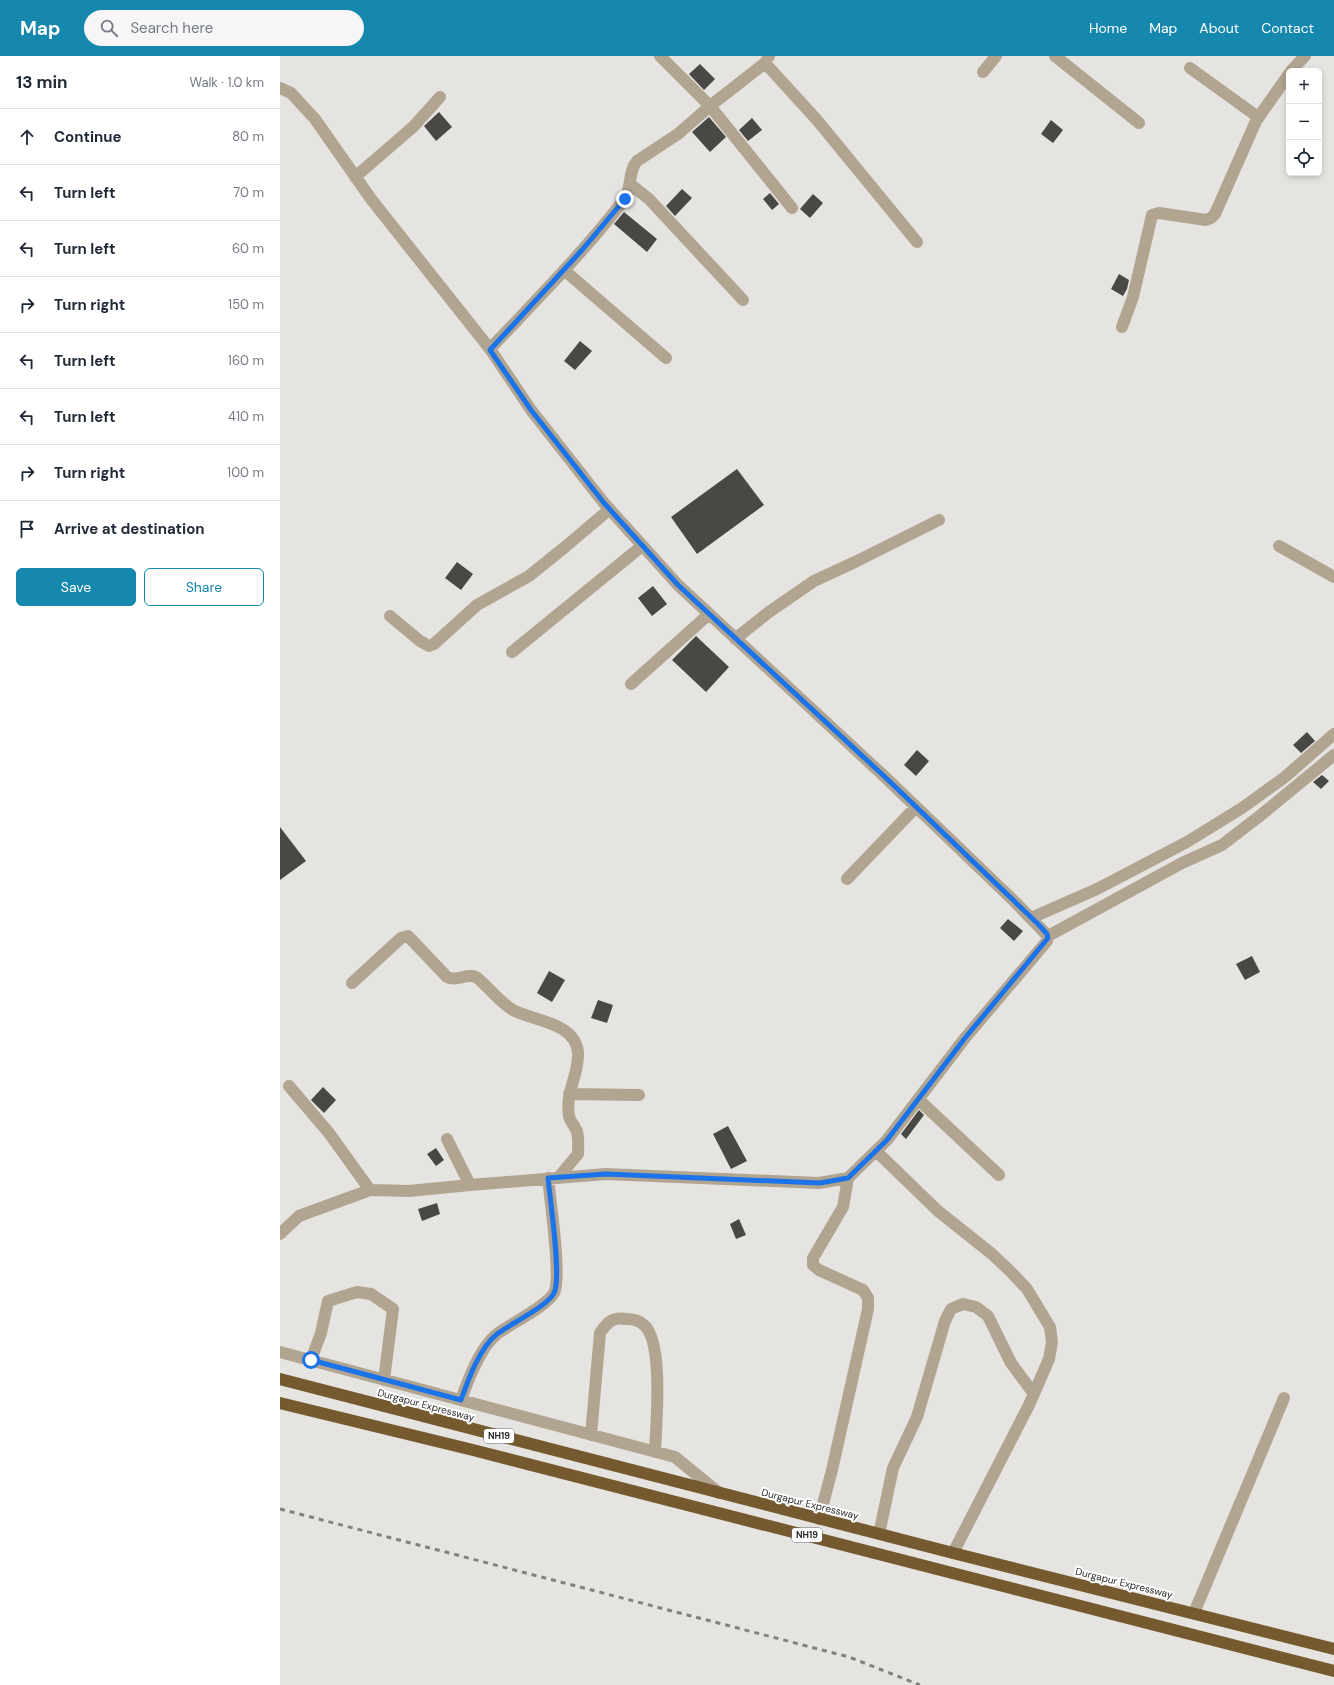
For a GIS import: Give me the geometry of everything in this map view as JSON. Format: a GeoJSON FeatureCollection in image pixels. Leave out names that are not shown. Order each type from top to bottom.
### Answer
{"type":"FeatureCollection","features":[{"type":"Feature","properties":{"kind":"highway","name":"Durgapur Expressway"},"geometry":{"type":"LineString","coordinates":[[280,1379],[819,1519],[1334,1649]]}},
{"type":"Feature","properties":{"kind":"highway","name":"NH19"},"geometry":{"type":"LineString","coordinates":[[280,1403],[481,1452],[1334,1671]]}},
{"type":"Feature","properties":{"kind":"street"},"geometry":{"type":"LineString","coordinates":[[660,56],[710,106],[792,208]]}},
{"type":"Feature","properties":{"kind":"street"},"geometry":{"type":"LineString","coordinates":[[983,72],[996,56]]}},
{"type":"Feature","properties":{"kind":"street"},"geometry":{"type":"LineString","coordinates":[[1055,56],[1139,123]]}},
{"type":"Feature","properties":{"kind":"street"},"geometry":{"type":"LineString","coordinates":[[1294,68],[1305,56]]}},
{"type":"Feature","properties":{"kind":"street"},"geometry":{"type":"LineString","coordinates":[[490,350],[564,270],[625,199],[630,184],[632,167],[636,161],[669,141],[767,60],[917,242]]}},
{"type":"Feature","properties":{"kind":"street"},"geometry":{"type":"LineString","coordinates":[[1190,68],[1258,117]]}},
{"type":"Feature","properties":{"kind":"street"},"geometry":{"type":"LineString","coordinates":[[1122,327],[1133,297],[1152,215],[1159,213],[1206,220],[1211,218],[1258,117],[1286,78]]}},
{"type":"Feature","properties":{"kind":"street"},"geometry":{"type":"LineString","coordinates":[[280,88],[291,93],[316,119],[371,199],[490,350],[531,410],[610,509],[642,546],[708,615],[916,807],[1040,928],[1047,941],[965,1038],[887,1140],[848,1178],[820,1183],[606,1174],[409,1191],[370,1190],[299,1216],[280,1234]]}},
{"type":"Feature","properties":{"kind":"street"},"geometry":{"type":"LineString","coordinates":[[356,177],[412,127],[440,97]]}},
{"type":"Feature","properties":{"kind":"street"},"geometry":{"type":"LineString","coordinates":[[630,184],[649,199],[743,300]]}},
{"type":"Feature","properties":{"kind":"street"},"geometry":{"type":"LineString","coordinates":[[564,270],[666,358]]}},
{"type":"Feature","properties":{"kind":"street"},"geometry":{"type":"LineString","coordinates":[[390,616],[420,641],[429,646],[434,644],[477,605],[529,576],[566,547],[610,509]]}},
{"type":"Feature","properties":{"kind":"street"},"geometry":{"type":"LineString","coordinates":[[735,639],[769,612],[814,581],[939,520]]}},
{"type":"Feature","properties":{"kind":"street"},"geometry":{"type":"LineString","coordinates":[[512,652],[642,546]]}},
{"type":"Feature","properties":{"kind":"street"},"geometry":{"type":"LineString","coordinates":[[1279,546],[1334,577]]}},
{"type":"Feature","properties":{"kind":"street"},"geometry":{"type":"LineString","coordinates":[[632,684],[708,615]]}},
{"type":"Feature","properties":{"kind":"street"},"geometry":{"type":"LineString","coordinates":[[1040,928],[1097,889],[1187,842],[1242,808],[1285,777],[1334,734]]}},
{"type":"Feature","properties":{"kind":"street"},"geometry":{"type":"LineString","coordinates":[[1040,928],[1071,925],[1154,877],[1222,845],[1262,815],[1334,755]]}},
{"type":"Feature","properties":{"kind":"street"},"geometry":{"type":"LineString","coordinates":[[847,879],[916,807]]}},
{"type":"Feature","properties":{"kind":"street"},"geometry":{"type":"LineString","coordinates":[[352,982],[401,938],[408,936],[447,977],[454,979],[469,976],[476,977],[512,1010],[557,1026],[565,1031],[574,1042],[578,1052],[577,1066],[568,1094],[569,1118],[577,1132],[578,1154],[553,1178],[558,1277],[554,1293],[546,1302],[496,1335],[485,1348],[469,1377],[461,1400]]}},
{"type":"Feature","properties":{"kind":"street"},"geometry":{"type":"LineString","coordinates":[[288,1086],[329,1132],[370,1190]]}},
{"type":"Feature","properties":{"kind":"street"},"geometry":{"type":"LineString","coordinates":[[568,1094],[639,1095]]}},
{"type":"Feature","properties":{"kind":"street"},"geometry":{"type":"LineString","coordinates":[[918,1100],[1000,1175]]}},
{"type":"Feature","properties":{"kind":"street"},"geometry":{"type":"LineString","coordinates":[[447,1139],[470,1185]]}},
{"type":"Feature","properties":{"kind":"street"},"geometry":{"type":"LineString","coordinates":[[876,1152],[938,1211],[992,1254],[1027,1289],[1050,1327],[1052,1342],[1049,1358],[1034,1394],[953,1553]]}},
{"type":"Feature","properties":{"kind":"street"},"geometry":{"type":"LineString","coordinates":[[819,1519],[832,1470],[868,1309],[868,1298],[863,1290],[818,1270],[813,1265],[813,1258],[843,1207],[848,1178]]}},
{"type":"Feature","properties":{"kind":"street"},"geometry":{"type":"LineString","coordinates":[[311,1360],[321,1332],[328,1301],[357,1292],[371,1294],[393,1309],[384,1380]]}},
{"type":"Feature","properties":{"kind":"street"},"geometry":{"type":"LineString","coordinates":[[879,1534],[893,1468],[917,1417],[945,1321],[951,1309],[963,1304],[976,1307],[988,1316],[1011,1363],[1034,1394]]}},
{"type":"Feature","properties":{"kind":"street"},"geometry":{"type":"LineString","coordinates":[[591,1435],[600,1333],[606,1323],[618,1318],[635,1319],[645,1326],[651,1336],[656,1364],[658,1384],[655,1452]]}},
{"type":"Feature","properties":{"kind":"street"},"geometry":{"type":"LineString","coordinates":[[280,1352],[675,1457],[719,1493]]}},
{"type":"Feature","properties":{"kind":"street"},"geometry":{"type":"LineString","coordinates":[[1194,1613],[1284,1398]]}},
{"type":"Feature","properties":{"kind":"building"},"geometry":{"type":"Polygon","coordinates":[[[700,64],[715,79],[704,90],[689,74],[700,64]]]}},
{"type":"Feature","properties":{"kind":"building"},"geometry":{"type":"Polygon","coordinates":[[[439,112],[452,127],[436,141],[424,126],[439,112]]]}},
{"type":"Feature","properties":{"kind":"building"},"geometry":{"type":"Polygon","coordinates":[[[709,117],[726,137],[710,152],[692,132],[709,117]]]}},
{"type":"Feature","properties":{"kind":"building"},"geometry":{"type":"Polygon","coordinates":[[[752,118],[762,130],[748,141],[739,130],[752,118]]]}},
{"type":"Feature","properties":{"kind":"building"},"geometry":{"type":"Polygon","coordinates":[[[1051,120],[1063,130],[1053,143],[1041,134],[1051,120]]]}},
{"type":"Feature","properties":{"kind":"building"},"geometry":{"type":"Polygon","coordinates":[[[682,189],[692,198],[675,216],[666,206],[682,189]]]}},
{"type":"Feature","properties":{"kind":"building"},"geometry":{"type":"Polygon","coordinates":[[[770,193],[779,204],[772,210],[763,199],[770,193]]]}},
{"type":"Feature","properties":{"kind":"building"},"geometry":{"type":"Polygon","coordinates":[[[813,194],[823,203],[810,218],[800,209],[813,194]]]}},
{"type":"Feature","properties":{"kind":"building"},"geometry":{"type":"Polygon","coordinates":[[[624,212],[657,239],[647,252],[614,224],[624,212]]]}},
{"type":"Feature","properties":{"kind":"building"},"geometry":{"type":"Polygon","coordinates":[[[1119,274],[1129,280],[1127,289],[1123,296],[1111,289],[1119,274]]]}},
{"type":"Feature","properties":{"kind":"building"},"geometry":{"type":"Polygon","coordinates":[[[580,341],[592,351],[575,370],[564,361],[580,341]]]}},
{"type":"Feature","properties":{"kind":"building"},"geometry":{"type":"Polygon","coordinates":[[[737,469],[764,505],[697,554],[671,517],[737,469]]]}},
{"type":"Feature","properties":{"kind":"building"},"geometry":{"type":"Polygon","coordinates":[[[457,562],[473,574],[461,590],[445,578],[457,562]]]}},
{"type":"Feature","properties":{"kind":"building"},"geometry":{"type":"Polygon","coordinates":[[[653,586],[667,604],[652,616],[638,598],[653,586]]]}},
{"type":"Feature","properties":{"kind":"building"},"geometry":{"type":"Polygon","coordinates":[[[696,636],[729,667],[706,692],[672,660],[696,636]]]}},
{"type":"Feature","properties":{"kind":"building"},"geometry":{"type":"Polygon","coordinates":[[[1307,732],[1315,741],[1301,753],[1293,745],[1307,732]]]}},
{"type":"Feature","properties":{"kind":"building"},"geometry":{"type":"Polygon","coordinates":[[[917,750],[929,761],[916,776],[904,765],[917,750]]]}},
{"type":"Feature","properties":{"kind":"building"},"geometry":{"type":"Polygon","coordinates":[[[1322,775],[1329,781],[1321,789],[1313,782],[1322,775]]]}},
{"type":"Feature","properties":{"kind":"building"},"geometry":{"type":"Polygon","coordinates":[[[280,827],[306,861],[280,880],[280,827]]]}},
{"type":"Feature","properties":{"kind":"building"},"geometry":{"type":"Polygon","coordinates":[[[1008,919],[1023,931],[1014,941],[1000,928],[1008,919]]]}},
{"type":"Feature","properties":{"kind":"building"},"geometry":{"type":"Polygon","coordinates":[[[1252,956],[1260,972],[1245,980],[1236,964],[1252,956]]]}},
{"type":"Feature","properties":{"kind":"building"},"geometry":{"type":"Polygon","coordinates":[[[549,971],[565,980],[552,1002],[537,993],[549,971]]]}},
{"type":"Feature","properties":{"kind":"building"},"geometry":{"type":"Polygon","coordinates":[[[598,1000],[613,1005],[607,1023],[591,1018],[598,1000]]]}},
{"type":"Feature","properties":{"kind":"building"},"geometry":{"type":"Polygon","coordinates":[[[323,1087],[336,1100],[324,1113],[311,1100],[323,1087]]]}},
{"type":"Feature","properties":{"kind":"building"},"geometry":{"type":"Polygon","coordinates":[[[919,1110],[924,1115],[906,1139],[901,1134],[919,1110]]]}},
{"type":"Feature","properties":{"kind":"building"},"geometry":{"type":"Polygon","coordinates":[[[728,1126],[747,1161],[731,1169],[713,1134],[728,1126]]]}},
{"type":"Feature","properties":{"kind":"building"},"geometry":{"type":"Polygon","coordinates":[[[436,1148],[444,1160],[436,1166],[427,1154],[436,1148]]]}},
{"type":"Feature","properties":{"kind":"building"},"geometry":{"type":"Polygon","coordinates":[[[437,1203],[440,1214],[422,1221],[418,1209],[437,1203]]]}},
{"type":"Feature","properties":{"kind":"building"},"geometry":{"type":"Polygon","coordinates":[[[739,1219],[746,1235],[736,1239],[730,1224],[739,1219]]]}},
{"type":"Feature","properties":{"kind":"railway"},"geometry":{"type":"LineString","coordinates":[[280,1509],[849,1657],[920,1685]]}},
{"type":"Feature","properties":{"kind":"route"},"geometry":{"type":"LineString","coordinates":[[311,1360],[461,1400],[469,1377],[485,1348],[496,1335],[546,1302],[554,1293],[558,1277],[548,1178],[606,1174],[820,1183],[833,1182],[848,1178],[887,1140],[965,1038],[1048,938],[1047,934],[1039,925],[885,777],[712,619],[678,585],[604,503],[531,410],[490,350],[582,250],[625,199]]}}]}
